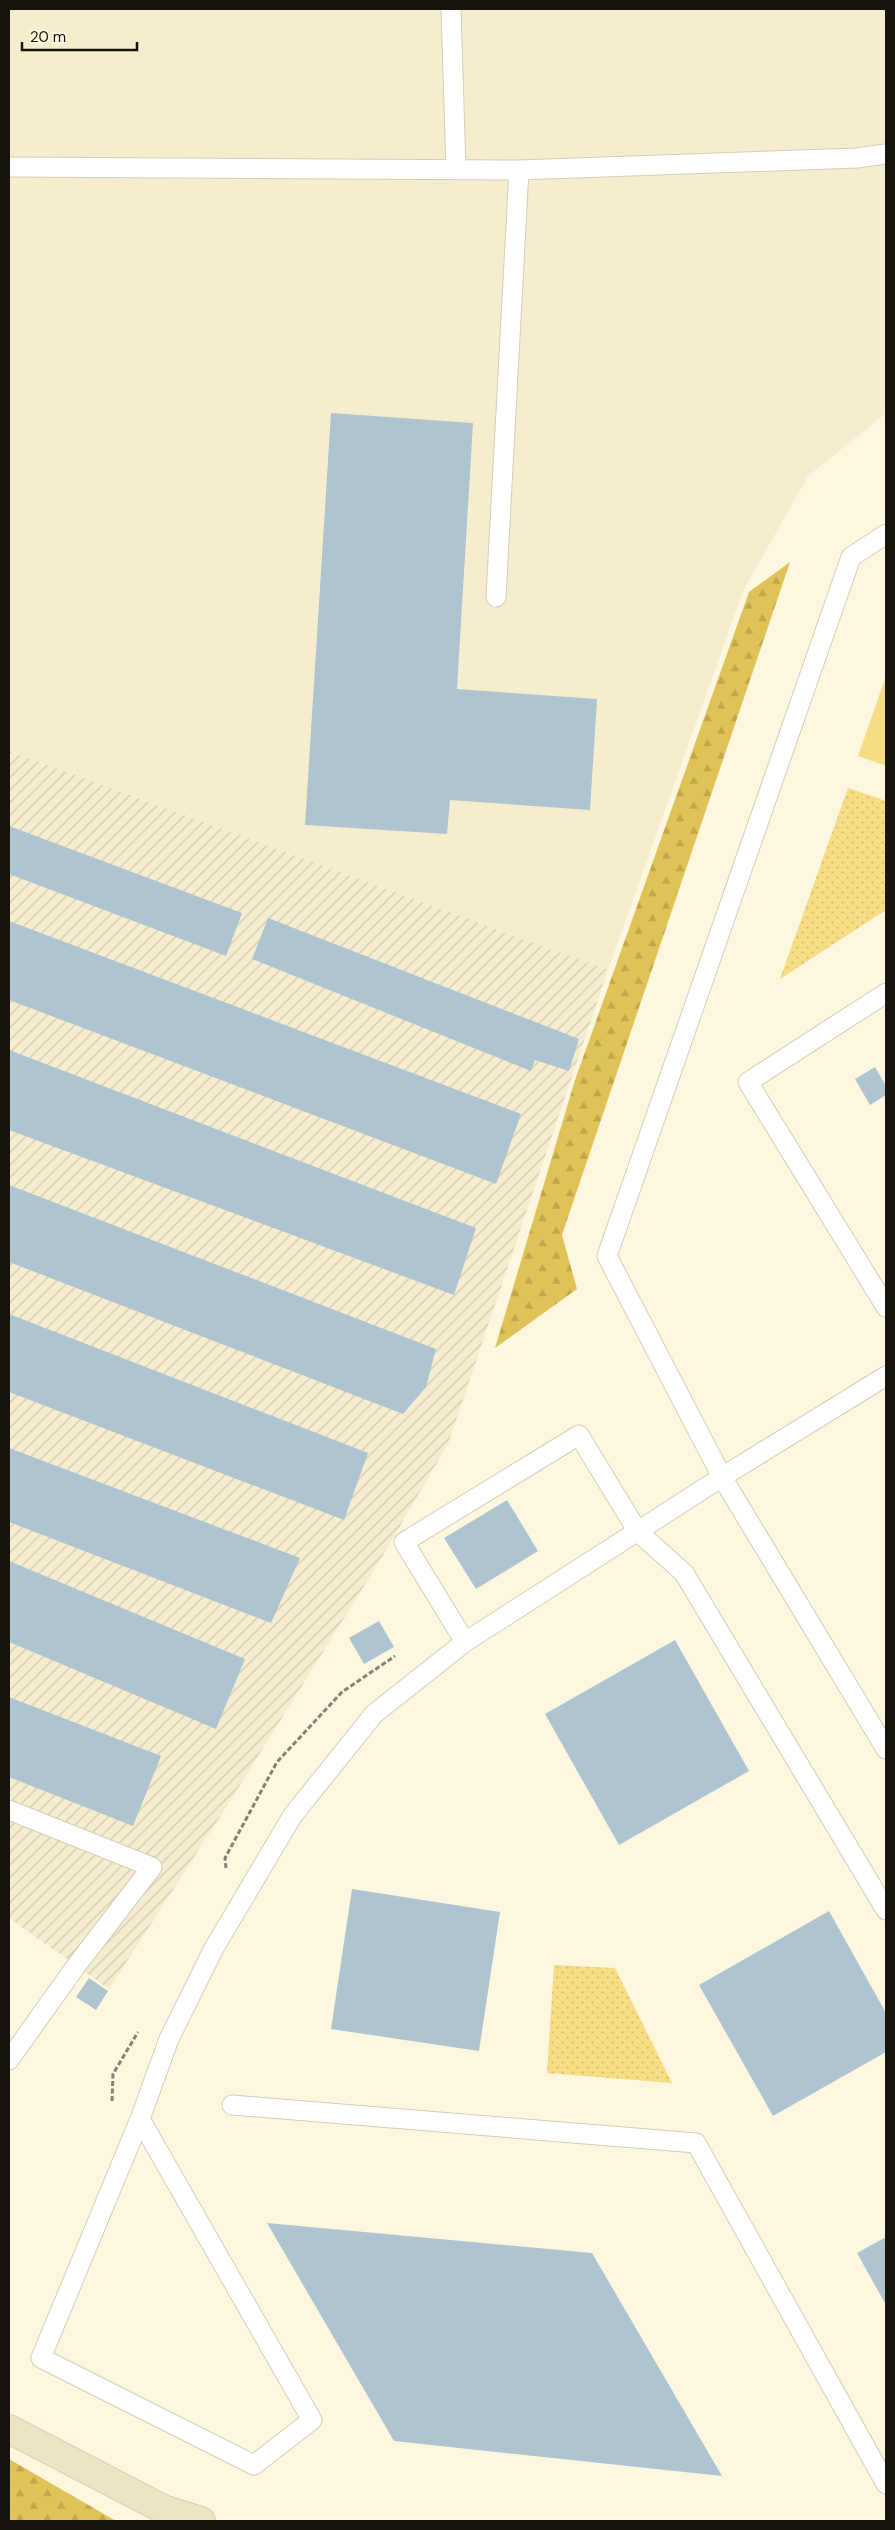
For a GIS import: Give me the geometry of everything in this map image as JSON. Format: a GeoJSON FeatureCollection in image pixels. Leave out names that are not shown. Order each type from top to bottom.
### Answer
{"type":"FeatureCollection","features":[{"type":"Feature","properties":{"kind":"street"},"geometry":{"type":"LineString","coordinates":[[9,2429],[163,2509],[201,2521]]}},
{"type":"Feature","properties":{"kind":"lane"},"geometry":{"type":"LineString","coordinates":[[452,9],[456,169]]}},
{"type":"Feature","properties":{"kind":"lane"},"geometry":{"type":"LineString","coordinates":[[9,167],[519,170],[857,158],[886,154]]}},
{"type":"Feature","properties":{"kind":"lane"},"geometry":{"type":"LineString","coordinates":[[496,597],[519,170]]}},
{"type":"Feature","properties":{"kind":"lane"},"geometry":{"type":"LineString","coordinates":[[886,534],[851,556],[607,1256],[722,1477],[886,1749]]}},
{"type":"Feature","properties":{"kind":"lane"},"geometry":{"type":"LineString","coordinates":[[886,992],[748,1082],[886,1307]]}},
{"type":"Feature","properties":{"kind":"lane"},"geometry":{"type":"LineString","coordinates":[[140,2119],[312,2420],[254,2465],[41,2358],[140,2119],[169,2039],[214,1948],[293,1815],[374,1714],[465,1642],[722,1477],[886,1376]]}},
{"type":"Feature","properties":{"kind":"lane"},"geometry":{"type":"LineString","coordinates":[[465,1642],[404,1542],[579,1435],[638,1532],[684,1573],[886,1910]]}},
{"type":"Feature","properties":{"kind":"lane"},"geometry":{"type":"LineString","coordinates":[[9,1810],[152,1867],[12,2050]]}},
{"type":"Feature","properties":{"kind":"lane"},"geometry":{"type":"LineString","coordinates":[[232,2105],[696,2143],[886,2484]]}},
{"type":"Feature","properties":{"kind":"shaded area"},"geometry":{"type":"Polygon","coordinates":[[[9,9],[886,9],[886,413],[808,476],[743,591],[608,970],[9,751],[9,9]]]}},
{"type":"Feature","properties":{"kind":"shaded area"},"geometry":{"type":"Polygon","coordinates":[[[886,676],[886,766],[858,756],[886,676]]]}},
{"type":"Feature","properties":{"kind":"shaded area"},"geometry":{"type":"Polygon","coordinates":[[[9,751],[608,970],[448,1444],[382,1557],[234,1795],[109,1989],[9,1918],[9,751]]]}},
{"type":"Feature","properties":{"kind":"shaded area"},"geometry":{"type":"Polygon","coordinates":[[[848,788],[886,801],[886,910],[780,979],[848,788]]]}},
{"type":"Feature","properties":{"kind":"shaded area"},"geometry":{"type":"Polygon","coordinates":[[[554,1965],[615,1968],[672,2083],[547,2073],[554,1965]]]}},
{"type":"Feature","properties":{"kind":"green space"},"geometry":{"type":"Polygon","coordinates":[[[790,562],[562,1235],[577,1289],[495,1348],[575,1080],[749,592],[790,562]]]}},
{"type":"Feature","properties":{"kind":"green space"},"geometry":{"type":"Polygon","coordinates":[[[9,2459],[116,2521],[9,2521],[9,2459]]]}},
{"type":"Feature","properties":{"kind":"building"},"geometry":{"type":"Polygon","coordinates":[[[331,413],[473,423],[457,689],[597,699],[590,810],[450,800],[447,834],[305,825],[331,413]]]}},
{"type":"Feature","properties":{"kind":"building"},"geometry":{"type":"Polygon","coordinates":[[[9,826],[242,913],[226,956],[9,874],[9,826]]]}},
{"type":"Feature","properties":{"kind":"building"},"geometry":{"type":"Polygon","coordinates":[[[268,918],[579,1039],[569,1071],[535,1060],[531,1071],[252,959],[268,918]]]}},
{"type":"Feature","properties":{"kind":"building"},"geometry":{"type":"Polygon","coordinates":[[[9,921],[521,1114],[496,1184],[9,1000],[9,921]]]}},
{"type":"Feature","properties":{"kind":"building"},"geometry":{"type":"Polygon","coordinates":[[[9,1050],[476,1228],[454,1295],[9,1130],[9,1050]]]}},
{"type":"Feature","properties":{"kind":"building"},"geometry":{"type":"Polygon","coordinates":[[[875,1067],[886,1086],[886,1095],[870,1105],[855,1079],[875,1067]]]}},
{"type":"Feature","properties":{"kind":"building"},"geometry":{"type":"Polygon","coordinates":[[[9,1185],[436,1349],[426,1387],[403,1414],[9,1262],[9,1185]]]}},
{"type":"Feature","properties":{"kind":"building"},"geometry":{"type":"Polygon","coordinates":[[[9,1314],[368,1453],[344,1520],[9,1392],[9,1314]]]}},
{"type":"Feature","properties":{"kind":"building"},"geometry":{"type":"Polygon","coordinates":[[[9,1448],[300,1558],[271,1623],[9,1522],[9,1448]]]}},
{"type":"Feature","properties":{"kind":"building"},"geometry":{"type":"Polygon","coordinates":[[[507,1500],[538,1551],[476,1589],[444,1538],[507,1500]]]}},
{"type":"Feature","properties":{"kind":"building"},"geometry":{"type":"Polygon","coordinates":[[[9,1561],[245,1659],[216,1729],[9,1642],[9,1561]]]}},
{"type":"Feature","properties":{"kind":"building"},"geometry":{"type":"Polygon","coordinates":[[[379,1621],[394,1647],[364,1664],[349,1638],[379,1621]]]}},
{"type":"Feature","properties":{"kind":"building"},"geometry":{"type":"Polygon","coordinates":[[[675,1640],[749,1771],[619,1845],[545,1714],[675,1640]]]}},
{"type":"Feature","properties":{"kind":"building"},"geometry":{"type":"Polygon","coordinates":[[[9,1697],[161,1756],[133,1826],[9,1777],[9,1697]]]}},
{"type":"Feature","properties":{"kind":"building"},"geometry":{"type":"Polygon","coordinates":[[[352,1889],[500,1912],[479,2051],[331,2029],[352,1889]]]}},
{"type":"Feature","properties":{"kind":"building"},"geometry":{"type":"Polygon","coordinates":[[[829,1911],[886,2013],[886,2052],[773,2116],[699,1985],[829,1911]]]}},
{"type":"Feature","properties":{"kind":"building"},"geometry":{"type":"Polygon","coordinates":[[[89,1978],[108,1991],[96,2010],[76,1997],[89,1978]]]}},
{"type":"Feature","properties":{"kind":"building"},"geometry":{"type":"Polygon","coordinates":[[[267,2223],[592,2253],[722,2476],[394,2441],[267,2223]]]}},
{"type":"Feature","properties":{"kind":"building"},"geometry":{"type":"Polygon","coordinates":[[[886,2237],[886,2305],[857,2253],[886,2237]]]}}]}
